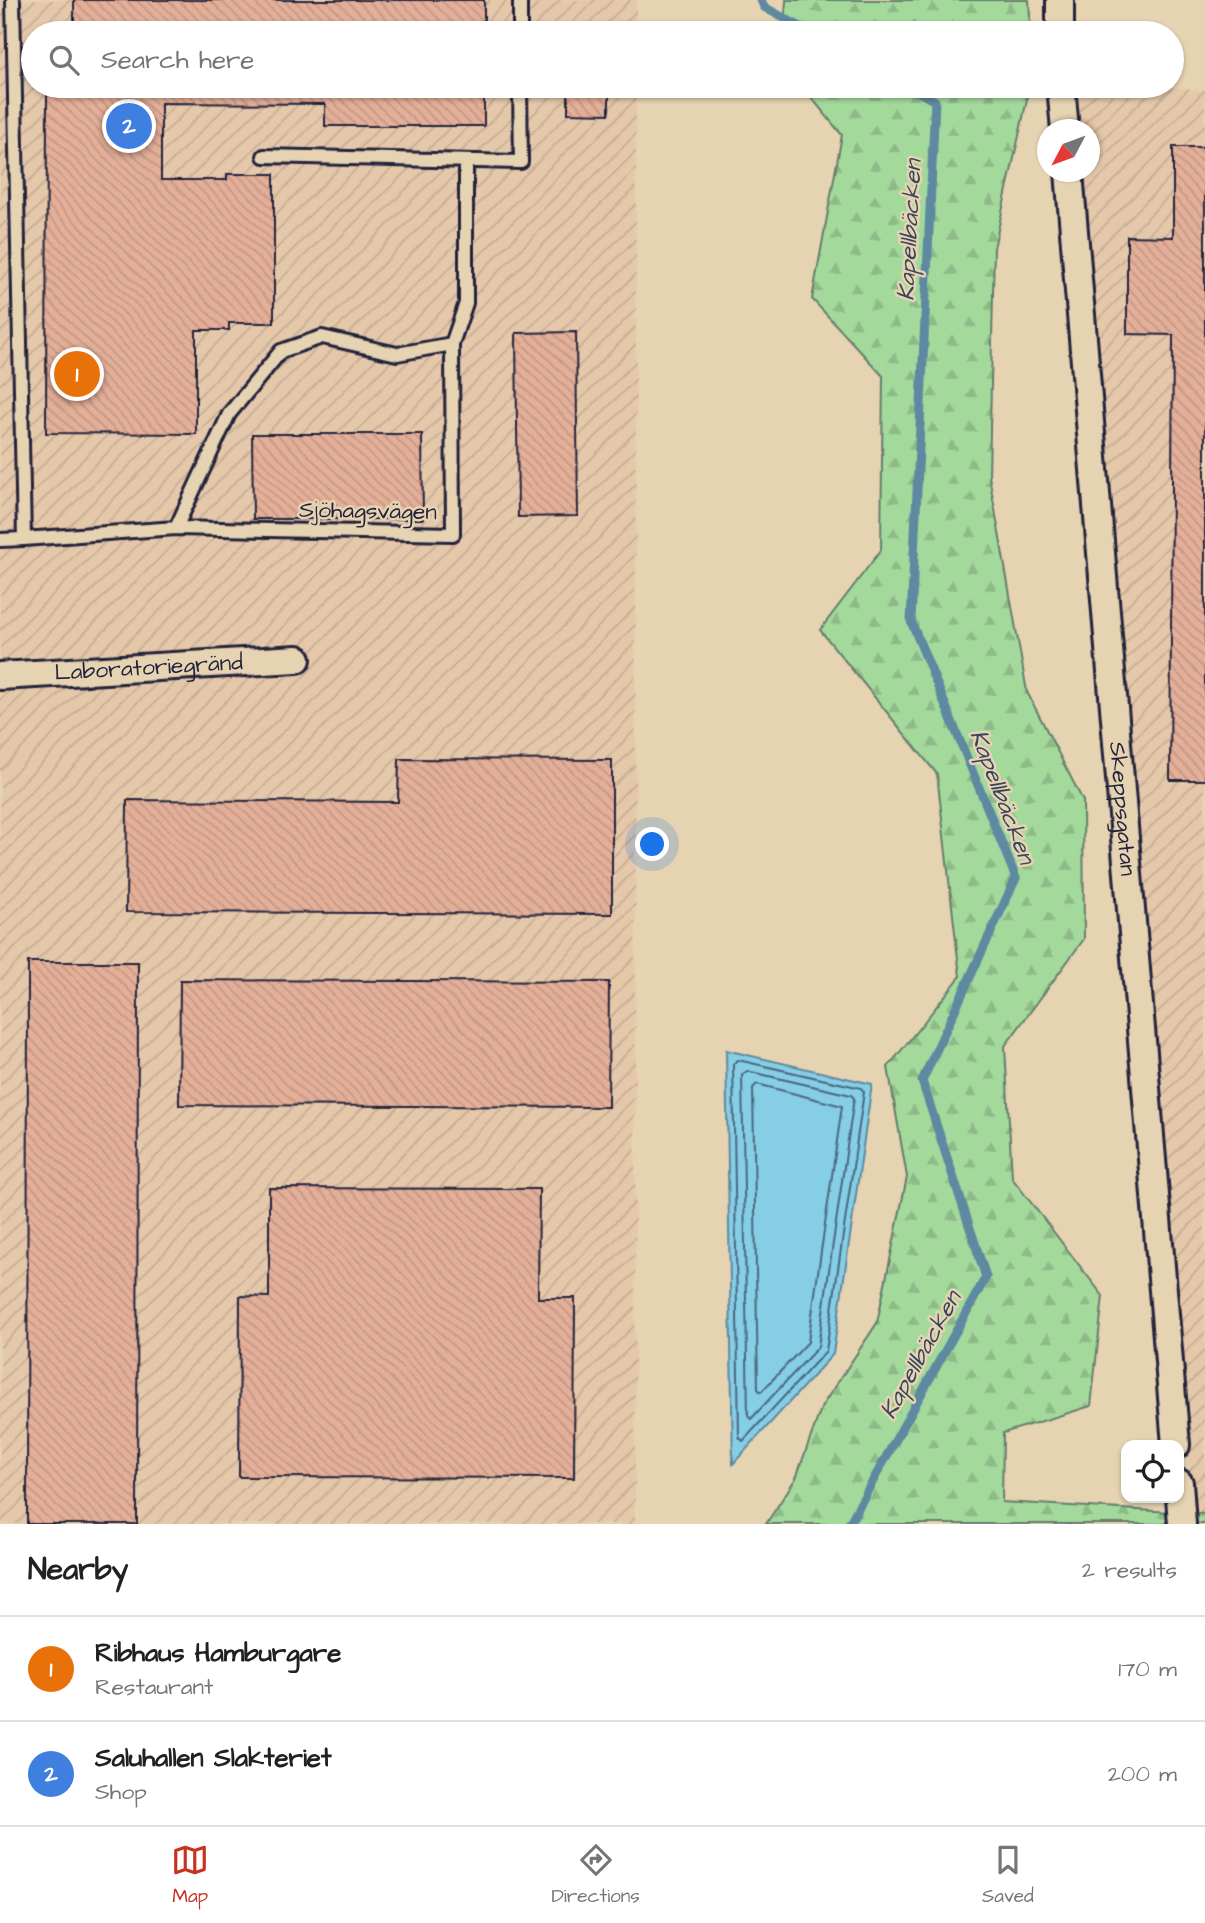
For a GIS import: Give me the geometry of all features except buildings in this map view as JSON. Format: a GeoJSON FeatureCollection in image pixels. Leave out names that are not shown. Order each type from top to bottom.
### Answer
{"type":"FeatureCollection","features":[{"type":"Feature","properties":{"kind":"street"},"geometry":{"type":"LineString","coordinates":[[1060,0],[1060,21]]}},
{"type":"Feature","properties":{"kind":"street"},"geometry":{"type":"LineString","coordinates":[[1062,98],[1064,119]]}},
{"type":"Feature","properties":{"kind":"street","name":"Skeppsgatan"},"geometry":{"type":"LineString","coordinates":[[1070,182],[1176,1440]]}},
{"type":"Feature","properties":{"kind":"street","name":"Laboratoriegränd"},"geometry":{"type":"LineString","coordinates":[[0,676],[297,659]]}},
{"type":"Feature","properties":{"kind":"street"},"geometry":{"type":"LineString","coordinates":[[1180,1503],[1182,1524]]}},
{"type":"Feature","properties":{"kind":"lane"},"geometry":{"type":"LineString","coordinates":[[13,0],[24,539]]}},
{"type":"Feature","properties":{"kind":"lane"},"geometry":{"type":"LineString","coordinates":[[520,0],[520,21]]}},
{"type":"Feature","properties":{"kind":"lane"},"geometry":{"type":"LineString","coordinates":[[264,156],[521,162],[520,98]]}},
{"type":"Feature","properties":{"kind":"lane","name":"Sjöhagsvägen"},"geometry":{"type":"LineString","coordinates":[[0,540],[176,528],[453,534],[452,344],[466,303],[466,162]]}},
{"type":"Feature","properties":{"kind":"lane"},"geometry":{"type":"LineString","coordinates":[[176,528],[229,414],[281,351],[322,337],[397,354],[452,344]]}},
{"type":"Feature","properties":{"kind":"shaded area"},"geometry":{"type":"Polygon","coordinates":[[[0,0],[636,0],[636,21],[21,21],[21,98],[636,98],[635,1524],[0,1524],[0,0]]]}},
{"type":"Feature","properties":{"kind":"shaded area"},"geometry":{"type":"Polygon","coordinates":[[[1184,88],[1205,90],[1205,1524],[1194,1524],[1078,182],[1100,182],[1100,119],[1073,119],[1071,98],[1184,98],[1184,88]]]}},
{"type":"Feature","properties":{"kind":"green space"},"geometry":{"type":"Polygon","coordinates":[[[786,0],[1029,0],[1030,21],[785,21],[786,0]]]}},
{"type":"Feature","properties":{"kind":"green space"},"geometry":{"type":"Polygon","coordinates":[[[812,98],[1027,98],[994,248],[989,476],[1027,692],[1083,801],[1084,939],[1005,1046],[1012,1178],[1103,1296],[1091,1406],[1003,1433],[1002,1502],[1205,1514],[1205,1524],[766,1524],[796,1478],[822,1406],[877,1323],[907,1177],[888,1067],[960,977],[937,774],[820,630],[881,550],[883,376],[812,299],[842,135],[812,98]]]}},
{"type":"Feature","properties":{"kind":"water"},"geometry":{"type":"Polygon","coordinates":[[[726,1050],[872,1084],[833,1354],[733,1464],[726,1050]]]}},
{"type":"Feature","properties":{"kind":"waterway","name":"Kapellbäcken"},"geometry":{"type":"LineString","coordinates":[[761,0],[764,7],[789,21]]}},
{"type":"Feature","properties":{"kind":"waterway","name":"Kapellbäcken"},"geometry":{"type":"LineString","coordinates":[[849,1524],[986,1277],[922,1081],[1016,878],[911,621],[935,101],[930,98]]}},
{"type":"Feature","properties":{"kind":"place","name":"Saluhallen Slakteriet"},"geometry":{"type":"Point","coordinates":[129,126]}},
{"type":"Feature","properties":{"kind":"place","name":"Ribhaus Hamburgare"},"geometry":{"type":"Point","coordinates":[77,374]}}]}
